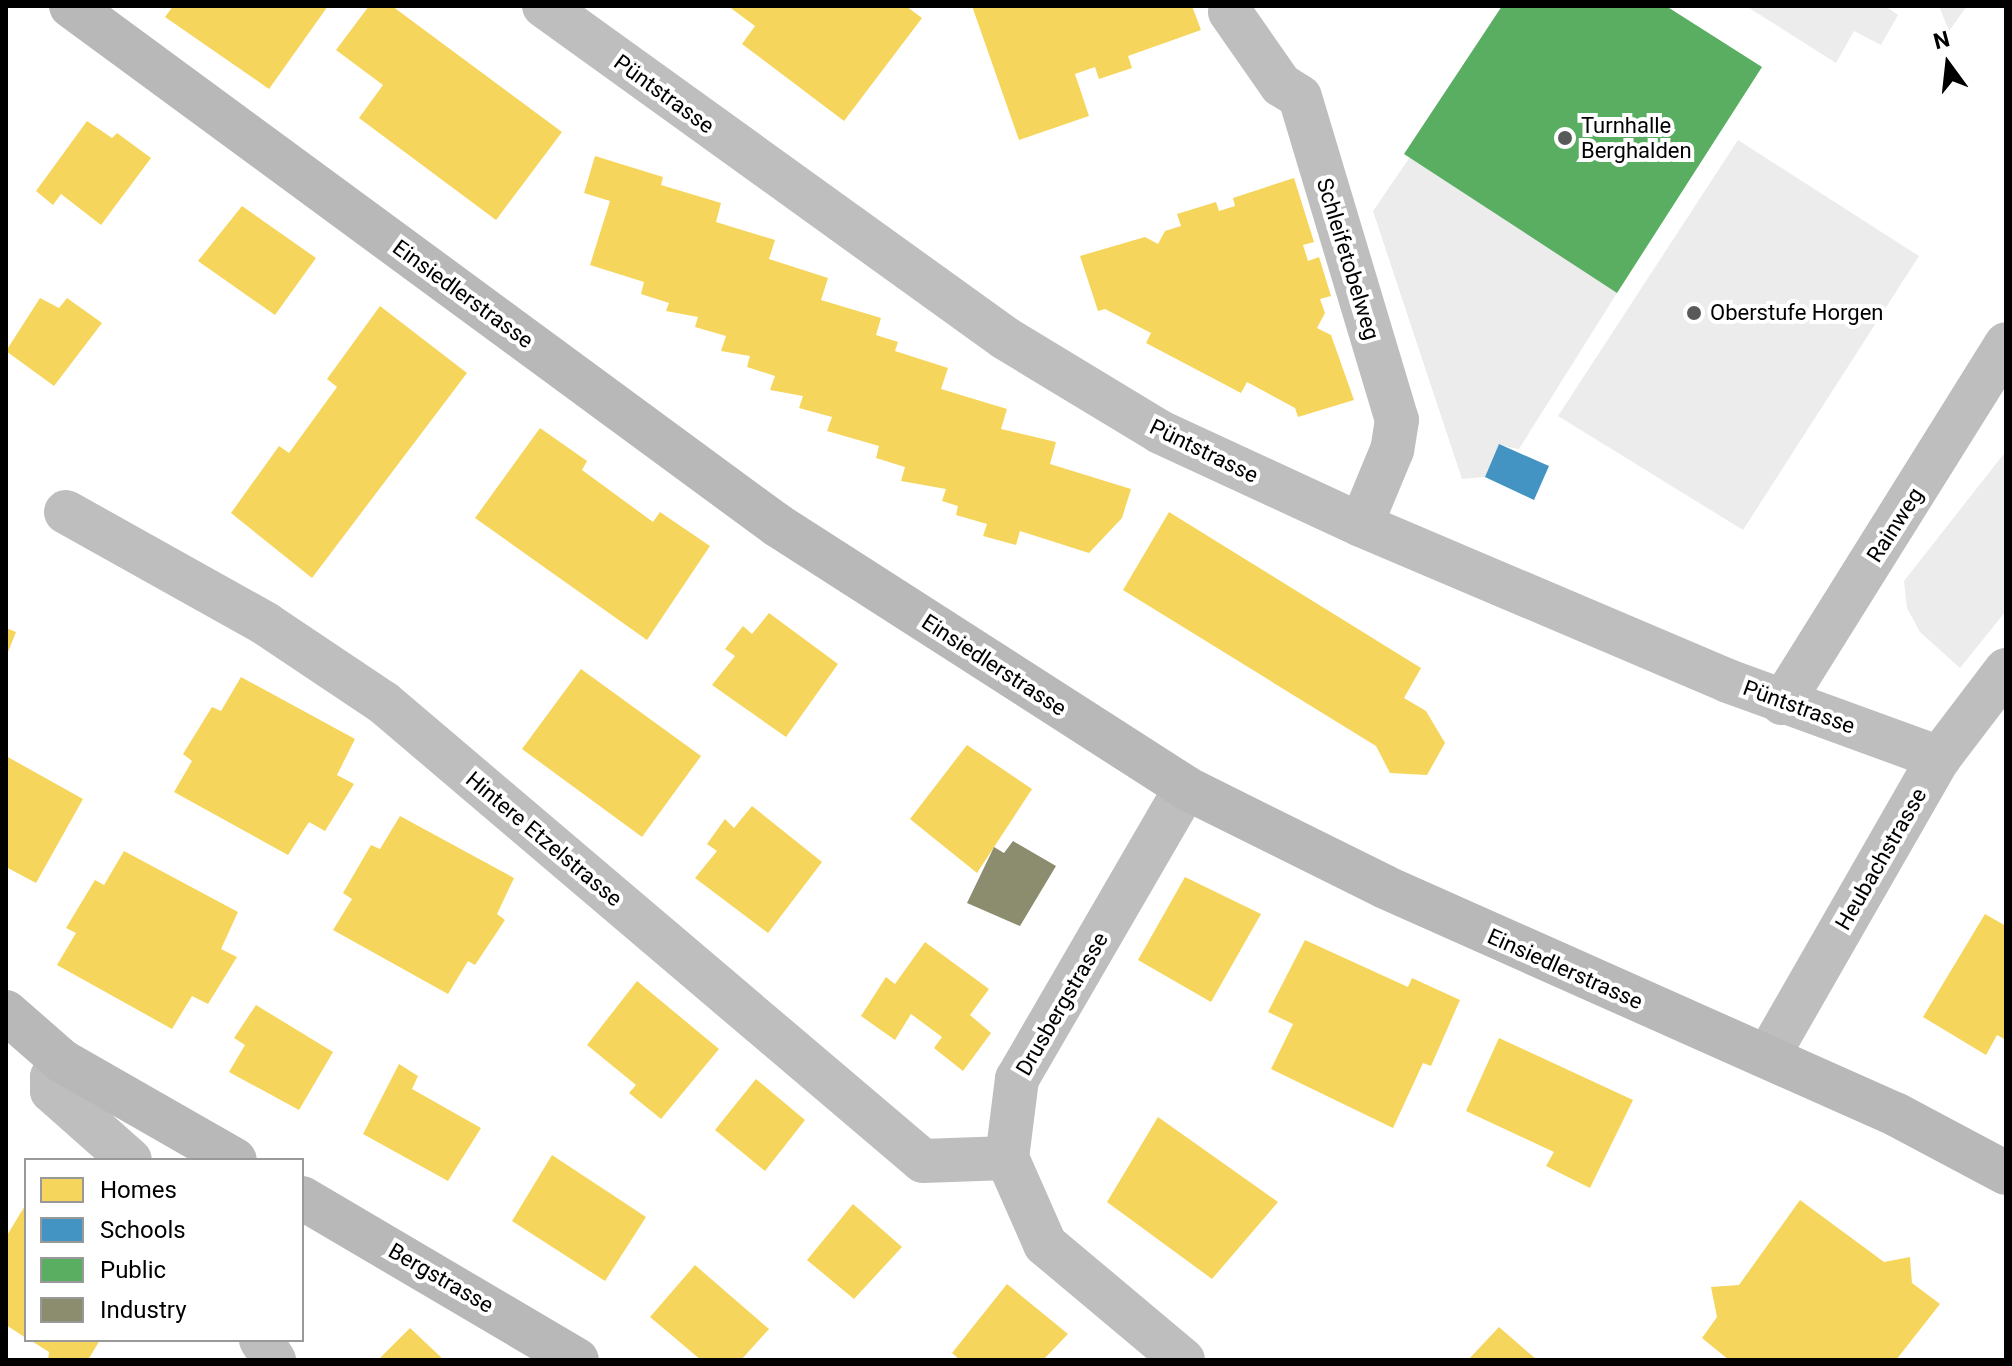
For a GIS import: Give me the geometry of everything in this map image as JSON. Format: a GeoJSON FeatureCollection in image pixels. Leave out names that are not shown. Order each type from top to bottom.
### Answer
{"type":"FeatureCollection","features":[{"type":"Feature","properties":{"kind":"main road","name":"Einsiedlerstrasse"},"geometry":{"type":"LineString","coordinates":[[71,6],[777,525],[1186,788],[1385,887],[1897,1115],[2006,1173]]}},
{"type":"Feature","properties":{"kind":"main road"},"geometry":{"type":"LineString","coordinates":[[6,1012],[62,1061],[232,1158]]}},
{"type":"Feature","properties":{"kind":"main road","name":"Bergstrasse"},"geometry":{"type":"LineString","coordinates":[[304,1199],[577,1360]]}},
{"type":"Feature","properties":{"kind":"street","name":"Püntstrasse"},"geometry":{"type":"LineString","coordinates":[[544,6],[1005,338],[1160,432],[1361,525],[1782,703],[1939,758]]}},
{"type":"Feature","properties":{"kind":"street","name":"Schleifetobelweg"},"geometry":{"type":"LineString","coordinates":[[1230,12],[1281,85],[1300,97],[1397,420],[1392,450],[1361,525]]}},
{"type":"Feature","properties":{"kind":"street","name":"Rainweg"},"geometry":{"type":"LineString","coordinates":[[1782,703],[2006,344]]}},
{"type":"Feature","properties":{"kind":"street","name":"Hintere Etzelstrasse"},"geometry":{"type":"LineString","coordinates":[[66,512],[266,624],[384,703],[923,1161],[1007,1158]]}},
{"type":"Feature","properties":{"kind":"street","name":"Heubachstrasse"},"geometry":{"type":"LineString","coordinates":[[1768,1056],[1939,758],[2006,670]]}},
{"type":"Feature","properties":{"kind":"street","name":"Drusbergstrasse"},"geometry":{"type":"LineString","coordinates":[[1007,1158],[1017,1079],[1186,788]]}},
{"type":"Feature","properties":{"kind":"street"},"geometry":{"type":"LineString","coordinates":[[62,1061],[52,1077],[52,1091],[128,1158]]}},
{"type":"Feature","properties":{"kind":"street"},"geometry":{"type":"LineString","coordinates":[[1007,1158],[1045,1244],[1183,1360]]}},
{"type":"Feature","properties":{"kind":"street"},"geometry":{"type":"LineString","coordinates":[[262,1342],[274,1360]]}},
{"type":"Feature","properties":{"kind":"shaded area"},"geometry":{"type":"Polygon","coordinates":[[[1746,6],[1885,6],[1898,15],[1881,45],[1854,31],[1836,63],[1746,6]]]}},
{"type":"Feature","properties":{"kind":"shaded area"},"geometry":{"type":"Polygon","coordinates":[[[1939,6],[1967,6],[1949,31],[1939,6]]]}},
{"type":"Feature","properties":{"kind":"shaded area"},"geometry":{"type":"Polygon","coordinates":[[[1738,140],[1919,256],[1743,530],[1558,416],[1738,140]]]}},
{"type":"Feature","properties":{"kind":"shaded area"},"geometry":{"type":"Polygon","coordinates":[[[1410,157],[1617,293],[1519,449],[1499,445],[1485,477],[1462,479],[1373,211],[1410,157]]]}},
{"type":"Feature","properties":{"kind":"shaded area"},"geometry":{"type":"Polygon","coordinates":[[[2006,451],[2006,611],[1960,668],[1920,632],[1907,608],[1904,581],[2006,451]]]}},
{"type":"Feature","properties":{"kind":"building: Homes"},"geometry":{"type":"Polygon","coordinates":[[[173,6],[328,6],[269,89],[165,17],[173,6]]]}},
{"type":"Feature","properties":{"kind":"building: Homes"},"geometry":{"type":"Polygon","coordinates":[[[369,6],[392,6],[562,132],[496,220],[359,118],[383,85],[336,50],[369,6]]]}},
{"type":"Feature","properties":{"kind":"building: Homes"},"geometry":{"type":"Polygon","coordinates":[[[728,6],[906,6],[922,18],[844,121],[742,44],[755,26],[728,6]]]}},
{"type":"Feature","properties":{"kind":"building: Homes"},"geometry":{"type":"Polygon","coordinates":[[[972,6],[1192,6],[1201,30],[1128,56],[1132,68],[1099,79],[1095,67],[1075,74],[1089,116],[1019,140],[972,6]]]}},
{"type":"Feature","properties":{"kind":"building: Homes"},"geometry":{"type":"Polygon","coordinates":[[[87,121],[112,138],[117,133],[151,158],[101,225],[61,194],[53,205],[36,191],[87,121]]]}},
{"type":"Feature","properties":{"kind":"building: Homes"},"geometry":{"type":"Polygon","coordinates":[[[595,156],[663,177],[661,185],[721,203],[716,222],[775,240],[769,259],[828,278],[821,300],[881,318],[876,335],[898,342],[895,351],[948,368],[941,389],[1007,409],[1001,429],[1056,442],[1050,464],[1131,489],[1122,518],[1089,553],[1020,531],[1016,545],[983,536],[987,524],[956,515],[958,506],[942,501],[946,489],[901,481],[905,467],[876,458],[879,446],[827,431],[832,417],[799,408],[803,396],[770,390],[775,376],[747,367],[750,356],[721,351],[726,336],[695,327],[698,317],[666,311],[669,303],[641,294],[644,282],[590,265],[610,201],[584,193],[595,156]]]}},
{"type":"Feature","properties":{"kind":"building: Homes"},"geometry":{"type":"Polygon","coordinates":[[[1294,178],[1314,242],[1303,245],[1308,261],[1319,257],[1331,296],[1320,299],[1325,313],[1317,328],[1331,335],[1354,400],[1298,417],[1295,408],[1247,382],[1241,393],[1146,343],[1151,333],[1105,309],[1098,311],[1080,256],[1145,237],[1158,244],[1165,231],[1181,226],[1177,214],[1216,202],[1219,211],[1235,206],[1233,198],[1294,178]]]}},
{"type":"Feature","properties":{"kind":"building: Homes"},"geometry":{"type":"Polygon","coordinates":[[[242,206],[316,258],[275,315],[198,261],[242,206]]]}},
{"type":"Feature","properties":{"kind":"building: Homes"},"geometry":{"type":"Polygon","coordinates":[[[40,298],[59,308],[67,298],[102,323],[54,386],[6,351],[40,298]]]}},
{"type":"Feature","properties":{"kind":"building: Homes"},"geometry":{"type":"Polygon","coordinates":[[[380,306],[467,373],[312,578],[231,513],[279,446],[289,453],[337,387],[327,379],[380,306]]]}},
{"type":"Feature","properties":{"kind":"building: Homes"},"geometry":{"type":"Polygon","coordinates":[[[540,428],[587,461],[582,470],[653,522],[660,512],[710,546],[647,640],[475,518],[540,428]]]}},
{"type":"Feature","properties":{"kind":"building: Homes"},"geometry":{"type":"Polygon","coordinates":[[[1169,512],[1421,668],[1404,698],[1426,711],[1445,743],[1427,775],[1390,773],[1376,746],[1123,590],[1169,512]]]}},
{"type":"Feature","properties":{"kind":"building: Homes"},"geometry":{"type":"Polygon","coordinates":[[[769,613],[838,664],[786,737],[712,685],[735,656],[725,649],[743,626],[752,634],[769,613]]]}},
{"type":"Feature","properties":{"kind":"building: Homes"},"geometry":{"type":"Polygon","coordinates":[[[6,628],[16,632],[6,657],[6,628]]]}},
{"type":"Feature","properties":{"kind":"building: Homes"},"geometry":{"type":"Polygon","coordinates":[[[581,669],[701,756],[642,837],[522,749],[581,669]]]}},
{"type":"Feature","properties":{"kind":"building: Homes"},"geometry":{"type":"Polygon","coordinates":[[[241,677],[355,739],[337,775],[354,784],[325,831],[309,822],[288,855],[174,792],[192,761],[183,754],[212,707],[221,711],[241,677]]]}},
{"type":"Feature","properties":{"kind":"building: Homes"},"geometry":{"type":"Polygon","coordinates":[[[967,745],[1032,789],[977,873],[910,819],[967,745]]]}},
{"type":"Feature","properties":{"kind":"building: Homes"},"geometry":{"type":"Polygon","coordinates":[[[6,756],[83,799],[36,883],[6,867],[6,756]]]}},
{"type":"Feature","properties":{"kind":"building: Homes"},"geometry":{"type":"Polygon","coordinates":[[[752,806],[822,862],[768,933],[695,878],[717,851],[707,844],[725,819],[734,828],[752,806]]]}},
{"type":"Feature","properties":{"kind":"building: Homes"},"geometry":{"type":"Polygon","coordinates":[[[400,816],[514,878],[497,914],[505,920],[475,965],[468,961],[448,994],[333,930],[352,899],[343,893],[371,845],[380,849],[400,816]]]}},
{"type":"Feature","properties":{"kind":"building: Homes"},"geometry":{"type":"Polygon","coordinates":[[[124,851],[238,912],[221,949],[237,957],[208,1004],[192,996],[172,1029],[57,965],[76,933],[66,928],[95,880],[104,885],[124,851]]]}},
{"type":"Feature","properties":{"kind":"building: Homes"},"geometry":{"type":"Polygon","coordinates":[[[1185,877],[1261,914],[1211,1002],[1138,960],[1185,877]]]}},
{"type":"Feature","properties":{"kind":"building: Homes"},"geometry":{"type":"Polygon","coordinates":[[[1985,914],[2006,926],[2006,1040],[1997,1035],[1986,1055],[1923,1017],[1985,914]]]}},
{"type":"Feature","properties":{"kind":"building: Homes"},"geometry":{"type":"Polygon","coordinates":[[[1305,940],[1408,987],[1412,978],[1460,1000],[1431,1066],[1423,1063],[1393,1128],[1271,1069],[1293,1024],[1268,1012],[1305,940]]]}},
{"type":"Feature","properties":{"kind":"building: Homes"},"geometry":{"type":"Polygon","coordinates":[[[925,942],[989,989],[970,1015],[991,1033],[963,1071],[934,1048],[942,1037],[911,1014],[895,1040],[861,1016],[886,977],[895,984],[925,942]]]}},
{"type":"Feature","properties":{"kind":"building: Homes"},"geometry":{"type":"Polygon","coordinates":[[[637,981],[719,1049],[661,1119],[629,1093],[636,1085],[587,1045],[637,981]]]}},
{"type":"Feature","properties":{"kind":"building: Homes"},"geometry":{"type":"Polygon","coordinates":[[[256,1005],[333,1052],[299,1110],[229,1072],[245,1045],[234,1038],[256,1005]]]}},
{"type":"Feature","properties":{"kind":"building: Homes"},"geometry":{"type":"Polygon","coordinates":[[[1499,1038],[1633,1100],[1590,1188],[1546,1166],[1554,1152],[1466,1111],[1499,1038]]]}},
{"type":"Feature","properties":{"kind":"building: Homes"},"geometry":{"type":"Polygon","coordinates":[[[399,1064],[418,1076],[412,1089],[481,1128],[448,1181],[363,1134],[399,1064]]]}},
{"type":"Feature","properties":{"kind":"building: Homes"},"geometry":{"type":"Polygon","coordinates":[[[756,1079],[805,1120],[765,1171],[715,1130],[756,1079]]]}},
{"type":"Feature","properties":{"kind":"building: Homes"},"geometry":{"type":"Polygon","coordinates":[[[1158,1117],[1278,1202],[1212,1279],[1107,1202],[1158,1117]]]}},
{"type":"Feature","properties":{"kind":"building: Homes"},"geometry":{"type":"Polygon","coordinates":[[[552,1155],[646,1217],[605,1281],[512,1221],[552,1155]]]}},
{"type":"Feature","properties":{"kind":"building: Homes"},"geometry":{"type":"Polygon","coordinates":[[[1800,1200],[1884,1262],[1910,1257],[1912,1283],[1940,1304],[1896,1360],[1729,1360],[1702,1338],[1717,1317],[1711,1287],[1739,1285],[1800,1200]]]}},
{"type":"Feature","properties":{"kind":"building: Homes"},"geometry":{"type":"Polygon","coordinates":[[[853,1204],[902,1247],[854,1299],[807,1260],[853,1204]]]}},
{"type":"Feature","properties":{"kind":"building: Homes"},"geometry":{"type":"Polygon","coordinates":[[[24,1207],[24,1337],[6,1325],[6,1237],[24,1207]]]}},
{"type":"Feature","properties":{"kind":"building: Homes"},"geometry":{"type":"Polygon","coordinates":[[[695,1265],[769,1329],[741,1360],[701,1360],[650,1317],[695,1265]]]}},
{"type":"Feature","properties":{"kind":"building: Homes"},"geometry":{"type":"Polygon","coordinates":[[[1007,1284],[1068,1334],[1043,1360],[960,1360],[952,1353],[1007,1284]]]}},
{"type":"Feature","properties":{"kind":"building: Homes"},"geometry":{"type":"Polygon","coordinates":[[[1499,1327],[1537,1360],[1468,1360],[1499,1327]]]}},
{"type":"Feature","properties":{"kind":"building: Homes"},"geometry":{"type":"Polygon","coordinates":[[[410,1328],[444,1360],[378,1360],[410,1328]]]}},
{"type":"Feature","properties":{"kind":"building: Homes"},"geometry":{"type":"Polygon","coordinates":[[[33,1342],[99,1342],[88,1360],[48,1360],[49,1352],[33,1342]]]}},
{"type":"Feature","properties":{"kind":"building: Schools"},"geometry":{"type":"Polygon","coordinates":[[[1499,444],[1549,466],[1534,500],[1485,477],[1499,444]]]}},
{"type":"Feature","properties":{"kind":"building: Public","name":"Turnhalle Berghalden"},"geometry":{"type":"Polygon","coordinates":[[[1502,6],[1666,6],[1762,67],[1617,293],[1404,154],[1502,6]]]}},
{"type":"Feature","properties":{"kind":"building: Industry"},"geometry":{"type":"Polygon","coordinates":[[[1013,841],[1056,866],[1020,926],[967,903],[994,847],[1004,853],[1013,841]]]}},
{"type":"Feature","properties":{"kind":"place","name":"Turnhalle Berghalden"},"geometry":{"type":"Point","coordinates":[1565,138]}},
{"type":"Feature","properties":{"kind":"place","name":"Oberstufe Horgen"},"geometry":{"type":"Point","coordinates":[1694,313]}}]}
